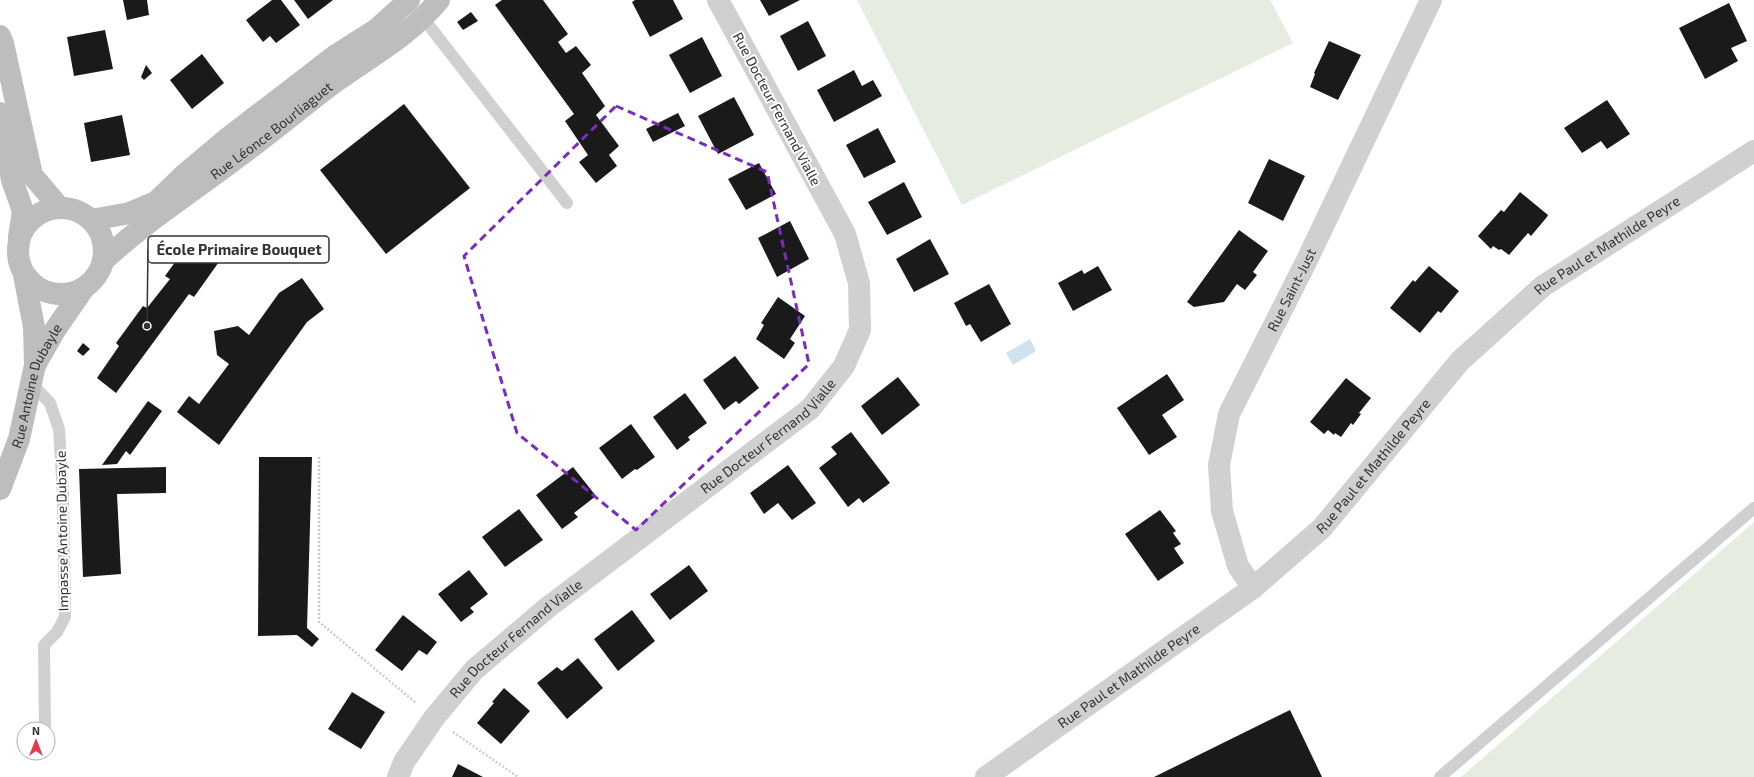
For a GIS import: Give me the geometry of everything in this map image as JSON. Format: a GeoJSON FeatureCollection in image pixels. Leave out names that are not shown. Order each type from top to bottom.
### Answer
{"type":"FeatureCollection","features":[{"type":"Feature","properties":{"kind":"main road","name":"Rue Léonce Bourliaguet"},"geometry":{"type":"LineString","coordinates":[[91,220],[130,213],[156,202],[184,175],[228,138],[336,55],[377,29],[409,0]]}},
{"type":"Feature","properties":{"kind":"main road","name":"Rue Léonce Bourliaguet"},"geometry":{"type":"LineString","coordinates":[[103,261],[129,237],[242,155],[337,81],[390,45],[423,18],[439,0]]}},
{"type":"Feature","properties":{"kind":"main road"},"geometry":{"type":"LineString","coordinates":[[0,36],[3,43],[32,175],[60,208]]}},
{"type":"Feature","properties":{"kind":"main road","name":"Rue Antoine Dubayle"},"geometry":{"type":"LineString","coordinates":[[0,113],[12,180],[23,211],[18,242],[19,264],[24,275],[34,327],[33,374],[19,439],[0,489]]}},
{"type":"Feature","properties":{"kind":"main road","name":"Rue Antoine Dubayle"},"geometry":{"type":"LineString","coordinates":[[18,242],[24,228],[34,218],[46,211],[60,208],[71,209],[82,213],[91,220],[100,232],[104,246],[103,261],[99,272],[93,281],[84,288],[72,293],[58,295],[45,292],[33,285],[24,275]]}},
{"type":"Feature","properties":{"kind":"main road","name":"Rue Antoine Dubayle"},"geometry":{"type":"LineString","coordinates":[[33,374],[55,330],[84,288]]}},
{"type":"Feature","properties":{"kind":"street","name":"Rue Docteur Fernand Vialle"},"geometry":{"type":"LineString","coordinates":[[398,777],[404,762],[434,718],[474,670],[547,608],[810,409],[844,366],[860,330],[859,283],[845,234],[718,0]]}},
{"type":"Feature","properties":{"kind":"street","name":"Rue Saint-Just"},"geometry":{"type":"LineString","coordinates":[[1253,588],[1238,566],[1222,511],[1219,465],[1229,414],[1306,262],[1431,0]]}},
{"type":"Feature","properties":{"kind":"street"},"geometry":{"type":"LineString","coordinates":[[324,64],[337,81]]}},
{"type":"Feature","properties":{"kind":"street"},"geometry":{"type":"LineString","coordinates":[[228,138],[242,155]]}},
{"type":"Feature","properties":{"kind":"street","name":"Rue Paul et Mathilde Peyre"},"geometry":{"type":"LineString","coordinates":[[986,777],[1253,588],[1322,528],[1460,361],[1543,286],[1754,151]]}},
{"type":"Feature","properties":{"kind":"lane"},"geometry":{"type":"LineString","coordinates":[[409,0],[567,203]]}},
{"type":"Feature","properties":{"kind":"lane","name":"Impasse Antoine Dubayle"},"geometry":{"type":"LineString","coordinates":[[33,374],[50,403],[59,429],[63,494],[65,617],[58,632],[44,645],[45,721]]}},
{"type":"Feature","properties":{"kind":"lane"},"geometry":{"type":"LineString","coordinates":[[1440,777],[1754,508]]}},
{"type":"Feature","properties":{"kind":"path"},"geometry":{"type":"LineString","coordinates":[[319,457],[319,622],[434,718],[518,777]]}},
{"type":"Feature","properties":{"kind":"highlighted area"},"geometry":{"type":"Polygon","coordinates":[[[616,106],[767,172],[809,364],[636,530],[517,433],[464,256],[616,106]]]}},
{"type":"Feature","properties":{"kind":"shaded area"},"geometry":{"type":"Polygon","coordinates":[[[857,0],[1270,0],[1293,43],[962,205],[857,0]]]}},
{"type":"Feature","properties":{"kind":"shaded area"},"geometry":{"type":"Polygon","coordinates":[[[1754,522],[1754,777],[1461,777],[1754,522]]]}},
{"type":"Feature","properties":{"kind":"water"},"geometry":{"type":"Polygon","coordinates":[[[1030,339],[1036,351],[1013,365],[1006,353],[1030,339]]]}},
{"type":"Feature","properties":{"kind":"building"},"geometry":{"type":"Polygon","coordinates":[[[123,0],[147,0],[149,15],[127,20],[123,0]]]}},
{"type":"Feature","properties":{"kind":"building"},"geometry":{"type":"Polygon","coordinates":[[[272,0],[281,0],[300,25],[276,43],[270,36],[263,42],[246,20],[272,0]]]}},
{"type":"Feature","properties":{"kind":"building"},"geometry":{"type":"Polygon","coordinates":[[[294,0],[333,0],[308,19],[294,0]]]}},
{"type":"Feature","properties":{"kind":"building"},"geometry":{"type":"Polygon","coordinates":[[[502,0],[543,0],[568,34],[558,42],[566,53],[576,46],[591,65],[582,73],[605,106],[596,115],[619,146],[609,155],[617,166],[596,183],[579,162],[588,155],[565,121],[574,114],[495,5],[502,0]]]}},
{"type":"Feature","properties":{"kind":"building"},"geometry":{"type":"Polygon","coordinates":[[[635,0],[673,0],[683,19],[650,37],[632,2],[635,0]]]}},
{"type":"Feature","properties":{"kind":"building"},"geometry":{"type":"Polygon","coordinates":[[[760,0],[800,0],[769,16],[760,0]]]}},
{"type":"Feature","properties":{"kind":"building"},"geometry":{"type":"Polygon","coordinates":[[[1729,3],[1747,41],[1731,48],[1738,61],[1705,79],[1679,28],[1729,3]]]}},
{"type":"Feature","properties":{"kind":"building"},"geometry":{"type":"Polygon","coordinates":[[[471,12],[478,21],[463,30],[457,22],[471,12]]]}},
{"type":"Feature","properties":{"kind":"building"},"geometry":{"type":"Polygon","coordinates":[[[808,21],[826,56],[798,71],[780,36],[808,21]]]}},
{"type":"Feature","properties":{"kind":"building"},"geometry":{"type":"Polygon","coordinates":[[[105,30],[113,69],[74,76],[67,37],[105,30]]]}},
{"type":"Feature","properties":{"kind":"building"},"geometry":{"type":"Polygon","coordinates":[[[702,37],[722,76],[690,93],[669,55],[702,37]]]}},
{"type":"Feature","properties":{"kind":"building"},"geometry":{"type":"Polygon","coordinates":[[[1329,41],[1361,55],[1338,100],[1310,87],[1315,74],[1314,73],[1329,41]]]}},
{"type":"Feature","properties":{"kind":"building"},"geometry":{"type":"Polygon","coordinates":[[[202,54],[224,83],[192,109],[170,80],[202,54]]]}},
{"type":"Feature","properties":{"kind":"building"},"geometry":{"type":"Polygon","coordinates":[[[146,65],[152,73],[144,80],[141,77],[146,65]]]}},
{"type":"Feature","properties":{"kind":"building"},"geometry":{"type":"Polygon","coordinates":[[[854,70],[862,86],[873,80],[882,96],[834,122],[817,90],[854,70]]]}},
{"type":"Feature","properties":{"kind":"building"},"geometry":{"type":"Polygon","coordinates":[[[734,97],[754,135],[718,154],[698,116],[734,97]]]}},
{"type":"Feature","properties":{"kind":"building"},"geometry":{"type":"Polygon","coordinates":[[[1607,100],[1630,134],[1607,149],[1601,141],[1582,153],[1564,128],[1607,100]]]}},
{"type":"Feature","properties":{"kind":"building"},"geometry":{"type":"Polygon","coordinates":[[[404,104],[470,188],[386,254],[320,170],[404,104]]]}},
{"type":"Feature","properties":{"kind":"building"},"geometry":{"type":"Polygon","coordinates":[[[678,113],[685,126],[653,142],[646,129],[678,113]]]}},
{"type":"Feature","properties":{"kind":"building"},"geometry":{"type":"Polygon","coordinates":[[[122,115],[130,155],[91,162],[84,123],[122,115]]]}},
{"type":"Feature","properties":{"kind":"building"},"geometry":{"type":"Polygon","coordinates":[[[878,128],[896,162],[864,178],[846,145],[878,128]]]}},
{"type":"Feature","properties":{"kind":"building"},"geometry":{"type":"Polygon","coordinates":[[[1269,159],[1305,176],[1283,221],[1248,203],[1269,159]]]}},
{"type":"Feature","properties":{"kind":"building"},"geometry":{"type":"Polygon","coordinates":[[[759,163],[776,194],[746,210],[728,179],[759,163]]]}},
{"type":"Feature","properties":{"kind":"building"},"geometry":{"type":"Polygon","coordinates":[[[904,182],[922,217],[887,235],[868,202],[904,182]]]}},
{"type":"Feature","properties":{"kind":"building"},"geometry":{"type":"Polygon","coordinates":[[[1520,192],[1548,215],[1547,217],[1531,236],[1528,233],[1509,255],[1501,249],[1499,250],[1493,246],[1491,249],[1478,236],[1501,210],[1504,212],[1520,192]]]}},
{"type":"Feature","properties":{"kind":"building"},"geometry":{"type":"Polygon","coordinates":[[[790,221],[809,259],[777,277],[758,238],[790,221]]]}},
{"type":"Feature","properties":{"kind":"building"},"geometry":{"type":"Polygon","coordinates":[[[1239,230],[1268,251],[1253,272],[1257,275],[1245,290],[1237,284],[1224,302],[1194,307],[1187,302],[1239,230]]]}},
{"type":"Feature","properties":{"kind":"building"},"geometry":{"type":"Polygon","coordinates":[[[192,239],[221,259],[194,297],[189,294],[116,393],[97,378],[119,346],[116,343],[143,306],[147,308],[170,279],[165,276],[192,239]]]}},
{"type":"Feature","properties":{"kind":"building"},"geometry":{"type":"Polygon","coordinates":[[[930,239],[949,274],[914,292],[896,259],[930,239]]]}},
{"type":"Feature","properties":{"kind":"building"},"geometry":{"type":"Polygon","coordinates":[[[1098,266],[1112,290],[1073,311],[1058,283],[1082,270],[1084,274],[1098,266]]]}},
{"type":"Feature","properties":{"kind":"building"},"geometry":{"type":"Polygon","coordinates":[[[1429,266],[1459,291],[1441,313],[1438,311],[1420,333],[1390,308],[1413,280],[1415,282],[1429,266]]]}},
{"type":"Feature","properties":{"kind":"building"},"geometry":{"type":"Polygon","coordinates":[[[302,278],[324,309],[307,322],[219,445],[177,412],[189,396],[199,404],[229,364],[217,355],[214,331],[238,326],[249,335],[279,293],[302,278]]]}},
{"type":"Feature","properties":{"kind":"building"},"geometry":{"type":"Polygon","coordinates":[[[989,284],[1011,324],[981,342],[970,324],[966,326],[954,303],[989,284]]]}},
{"type":"Feature","properties":{"kind":"building"},"geometry":{"type":"Polygon","coordinates":[[[778,297],[805,316],[790,339],[795,343],[784,359],[756,339],[764,325],[761,323],[778,297]]]}},
{"type":"Feature","properties":{"kind":"building"},"geometry":{"type":"Polygon","coordinates":[[[83,343],[90,349],[83,356],[77,351],[83,343]]]}},
{"type":"Feature","properties":{"kind":"building"},"geometry":{"type":"Polygon","coordinates":[[[735,356],[759,388],[739,404],[736,401],[724,410],[703,380],[735,356]]]}},
{"type":"Feature","properties":{"kind":"building"},"geometry":{"type":"Polygon","coordinates":[[[1167,374],[1184,400],[1162,415],[1177,437],[1149,455],[1117,408],[1167,374]]]}},
{"type":"Feature","properties":{"kind":"building"},"geometry":{"type":"Polygon","coordinates":[[[898,377],[920,405],[882,435],[861,406],[898,377]]]}},
{"type":"Feature","properties":{"kind":"building"},"geometry":{"type":"Polygon","coordinates":[[[1346,378],[1371,398],[1359,413],[1361,414],[1353,425],[1351,423],[1341,437],[1335,433],[1334,435],[1328,430],[1324,434],[1310,422],[1346,378]]]}},
{"type":"Feature","properties":{"kind":"building"},"geometry":{"type":"Polygon","coordinates":[[[685,393],[707,423],[688,437],[690,440],[677,450],[653,417],[685,393]]]}},
{"type":"Feature","properties":{"kind":"building"},"geometry":{"type":"Polygon","coordinates":[[[148,401],[162,411],[130,455],[126,451],[117,464],[102,465],[148,401]]]}},
{"type":"Feature","properties":{"kind":"building"},"geometry":{"type":"Polygon","coordinates":[[[631,424],[655,457],[622,479],[599,448],[631,424]]]}},
{"type":"Feature","properties":{"kind":"building"},"geometry":{"type":"Polygon","coordinates":[[[851,432],[890,483],[863,503],[859,498],[848,507],[819,468],[837,454],[831,447],[851,432]]]}},
{"type":"Feature","properties":{"kind":"building"},"geometry":{"type":"Polygon","coordinates":[[[259,457],[312,457],[307,628],[319,639],[312,647],[297,635],[258,636],[259,457]]]}},
{"type":"Feature","properties":{"kind":"building"},"geometry":{"type":"Polygon","coordinates":[[[788,465],[816,503],[792,520],[778,503],[764,514],[750,493],[788,465]]]}},
{"type":"Feature","properties":{"kind":"building"},"geometry":{"type":"Polygon","coordinates":[[[166,467],[166,493],[117,494],[121,574],[83,577],[79,469],[166,467]]]}},
{"type":"Feature","properties":{"kind":"building"},"geometry":{"type":"Polygon","coordinates":[[[573,467],[596,496],[574,513],[578,517],[562,529],[536,495],[573,467]]]}},
{"type":"Feature","properties":{"kind":"building"},"geometry":{"type":"Polygon","coordinates":[[[519,509],[543,540],[505,567],[482,537],[519,509]]]}},
{"type":"Feature","properties":{"kind":"building"},"geometry":{"type":"Polygon","coordinates":[[[1160,510],[1176,531],[1173,533],[1181,544],[1174,548],[1184,563],[1158,581],[1125,534],[1160,510]]]}},
{"type":"Feature","properties":{"kind":"building"},"geometry":{"type":"Polygon","coordinates":[[[689,565],[708,591],[670,620],[650,594],[689,565]]]}},
{"type":"Feature","properties":{"kind":"building"},"geometry":{"type":"Polygon","coordinates":[[[469,570],[488,594],[470,608],[474,612],[461,622],[438,594],[469,570]]]}},
{"type":"Feature","properties":{"kind":"building"},"geometry":{"type":"Polygon","coordinates":[[[632,610],[655,641],[618,671],[594,639],[632,610]]]}},
{"type":"Feature","properties":{"kind":"building"},"geometry":{"type":"Polygon","coordinates":[[[403,615],[437,642],[427,655],[419,650],[402,671],[375,650],[403,615]]]}},
{"type":"Feature","properties":{"kind":"building"},"geometry":{"type":"Polygon","coordinates":[[[578,658],[603,688],[567,719],[537,683],[557,667],[562,671],[578,658]]]}},
{"type":"Feature","properties":{"kind":"building"},"geometry":{"type":"Polygon","coordinates":[[[504,688],[530,711],[501,744],[477,723],[494,703],[492,702],[504,688]]]}},
{"type":"Feature","properties":{"kind":"building"},"geometry":{"type":"Polygon","coordinates":[[[352,692],[385,712],[361,749],[328,729],[352,692]]]}},
{"type":"Feature","properties":{"kind":"building"},"geometry":{"type":"Polygon","coordinates":[[[1290,710],[1322,777],[1154,777],[1290,710]]]}},
{"type":"Feature","properties":{"kind":"building"},"geometry":{"type":"Polygon","coordinates":[[[458,764],[483,777],[452,777],[458,764]]]}},
{"type":"Feature","properties":{"kind":"place","name":"École Primaire Bouquet"},"geometry":{"type":"Point","coordinates":[147,326]}}]}
